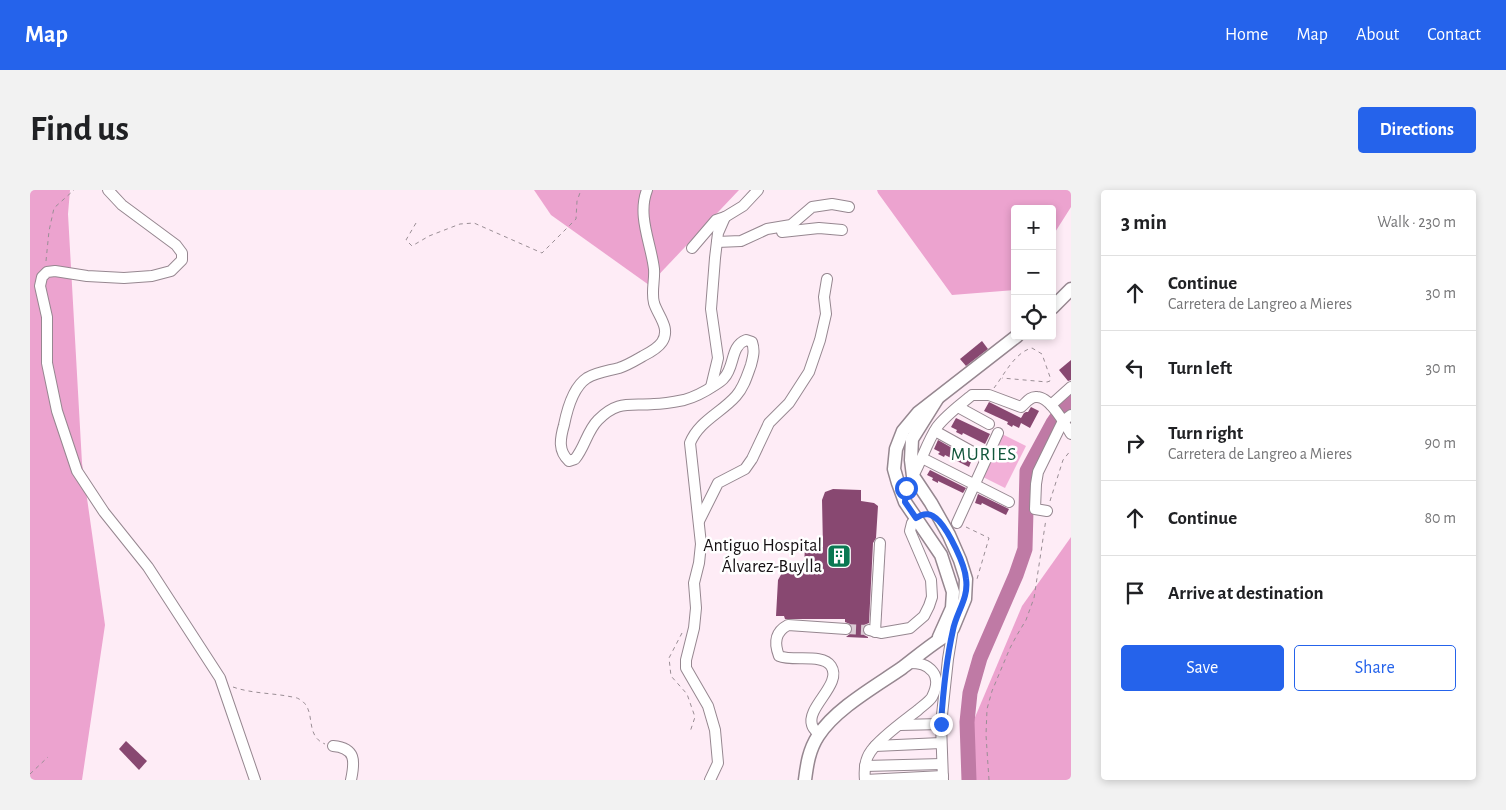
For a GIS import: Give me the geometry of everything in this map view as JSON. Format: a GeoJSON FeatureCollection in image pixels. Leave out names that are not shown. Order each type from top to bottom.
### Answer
{"type":"FeatureCollection","features":[{"type":"Feature","properties":{"kind":"main road"},"geometry":{"type":"LineString","coordinates":[[1056,304],[1071,289]]}},
{"type":"Feature","properties":{"kind":"main road"},"geometry":{"type":"LineString","coordinates":[[936,642],[952,608],[953,592],[941,555],[905,502],[894,469],[896,448],[903,432],[918,414],[1012,340]]}},
{"type":"Feature","properties":{"kind":"main road"},"geometry":{"type":"LineString","coordinates":[[805,780],[807,759],[819,734],[844,709],[909,663],[953,628],[965,599],[966,579],[960,560],[944,527],[913,476],[911,460],[912,439],[937,399]]}},
{"type":"Feature","properties":{"kind":"main road"},"geometry":{"type":"LineString","coordinates":[[894,469],[903,474],[913,476]]}},
{"type":"Feature","properties":{"kind":"main road"},"geometry":{"type":"LineString","coordinates":[[905,502],[906,488],[913,476]]}},
{"type":"Feature","properties":{"kind":"main road"},"geometry":{"type":"LineString","coordinates":[[916,518],[928,513],[944,527]]}},
{"type":"Feature","properties":{"kind":"street"},"geometry":{"type":"LineString","coordinates":[[108,190],[122,205],[176,245],[182,253],[182,260],[171,271],[152,276],[124,278],[87,276],[55,271],[47,272],[42,277],[40,286],[47,317],[47,363],[56,411],[76,471],[104,512],[148,567],[220,678],[254,780]]}},
{"type":"Feature","properties":{"kind":"street"},"geometry":{"type":"LineString","coordinates":[[647,190],[643,212],[654,271],[652,288],[654,304],[664,323],[665,333],[661,342],[649,353],[620,368],[596,374],[586,379],[578,387],[571,402],[562,433],[561,448],[564,456],[569,461],[575,459],[582,449],[592,426],[599,418],[616,406],[625,404],[653,404],[687,399],[711,387],[725,378],[736,348],[746,340],[752,342],[753,356],[744,385],[736,396],[702,424],[690,442],[701,544],[694,583],[696,608],[694,628],[686,660],[686,668],[708,706],[715,730],[718,764],[710,780]]}},
{"type":"Feature","properties":{"kind":"street"},"geometry":{"type":"LineString","coordinates":[[692,248],[716,220],[743,206],[758,190]]}},
{"type":"Feature","properties":{"kind":"street"},"geometry":{"type":"LineString","coordinates":[[717,242],[741,241],[767,229],[791,225],[812,207],[832,204],[849,207]]}},
{"type":"Feature","properties":{"kind":"street"},"geometry":{"type":"LineString","coordinates":[[711,387],[718,358],[711,309],[718,233],[725,217]]}},
{"type":"Feature","properties":{"kind":"street"},"geometry":{"type":"LineString","coordinates":[[756,234],[819,228],[842,230]]}},
{"type":"Feature","properties":{"kind":"street"},"geometry":{"type":"LineString","coordinates":[[699,522],[718,484],[745,469],[752,459],[769,423],[789,403],[809,372],[820,340],[826,314],[824,297],[827,279]]}},
{"type":"Feature","properties":{"kind":"street"},"geometry":{"type":"LineString","coordinates":[[1047,511],[1036,509],[1038,472],[1071,387]]}},
{"type":"Feature","properties":{"kind":"street"},"geometry":{"type":"LineString","coordinates":[[913,476],[938,426],[972,395],[989,395],[1021,407],[1030,398],[1038,396],[1060,413],[1071,434]]}},
{"type":"Feature","properties":{"kind":"street"},"geometry":{"type":"LineString","coordinates":[[958,407],[988,424]]}},
{"type":"Feature","properties":{"kind":"street"},"geometry":{"type":"LineString","coordinates":[[935,431],[971,451]]}},
{"type":"Feature","properties":{"kind":"street"},"geometry":{"type":"LineString","coordinates":[[957,523],[998,433]]}},
{"type":"Feature","properties":{"kind":"street"},"geometry":{"type":"LineString","coordinates":[[922,458],[1009,502]]}},
{"type":"Feature","properties":{"kind":"street"},"geometry":{"type":"LineString","coordinates":[[880,543],[872,632],[881,633],[910,628],[924,616],[932,597],[931,580],[910,530],[916,518]]}},
{"type":"Feature","properties":{"kind":"street"},"geometry":{"type":"LineString","coordinates":[[819,734],[812,726],[812,716],[833,678],[831,666],[825,661],[818,659],[790,659],[779,656],[777,650],[778,633],[781,629],[788,626],[846,629]]}},
{"type":"Feature","properties":{"kind":"street"},"geometry":{"type":"LineString","coordinates":[[909,663],[924,665],[935,674],[937,681],[931,699],[875,746],[865,766],[865,780],[943,778],[941,743],[942,706],[953,628]]}},
{"type":"Feature","properties":{"kind":"street"},"geometry":{"type":"LineString","coordinates":[[924,705],[942,706]]}},
{"type":"Feature","properties":{"kind":"street"},"geometry":{"type":"LineString","coordinates":[[900,725],[941,724]]}},
{"type":"Feature","properties":{"kind":"street"},"geometry":{"type":"LineString","coordinates":[[875,746],[941,743]]}},
{"type":"Feature","properties":{"kind":"street"},"geometry":{"type":"LineString","coordinates":[[333,746],[344,747],[350,751],[354,764],[351,780]]}},
{"type":"Feature","properties":{"kind":"street"},"geometry":{"type":"LineString","coordinates":[[865,766],[942,764]]}},
{"type":"Feature","properties":{"kind":"path"},"geometry":{"type":"LineString","coordinates":[[47,272],[46,263],[51,214],[54,208],[74,190]]}},
{"type":"Feature","properties":{"kind":"path"},"geometry":{"type":"LineString","coordinates":[[416,223],[406,240],[412,246],[429,236],[460,224],[474,223],[542,253],[576,219],[577,201],[581,190]]}},
{"type":"Feature","properties":{"kind":"path"},"geometry":{"type":"LineString","coordinates":[[989,395],[1014,360],[1032,348],[1042,354],[1050,381],[1002,378]]}},
{"type":"Feature","properties":{"kind":"path"},"geometry":{"type":"LineString","coordinates":[[989,780],[986,735],[987,709],[992,691],[1010,648],[1016,634],[1026,620],[1034,598],[1047,511],[1064,460],[1071,450]]}},
{"type":"Feature","properties":{"kind":"path"},"geometry":{"type":"LineString","coordinates":[[220,678],[233,688],[244,691],[264,694],[272,693],[298,698],[307,706],[314,736],[322,743],[333,746]]}},
{"type":"Feature","properties":{"kind":"path"},"geometry":{"type":"LineString","coordinates":[[30,774],[48,757]]}},
{"type":"Feature","properties":{"kind":"shaded area"},"geometry":{"type":"Polygon","coordinates":[[[30,190],[70,190],[68,214],[82,463],[105,625],[82,780],[30,780],[30,190]]]}},
{"type":"Feature","properties":{"kind":"shaded area"},"geometry":{"type":"Polygon","coordinates":[[[534,190],[739,190],[649,285],[551,215],[534,190]]]}},
{"type":"Feature","properties":{"kind":"shaded area"},"geometry":{"type":"Polygon","coordinates":[[[877,190],[1071,190],[1071,207],[1056,231],[1056,205],[1011,205],[1011,290],[952,295],[877,190]]]}},
{"type":"Feature","properties":{"kind":"shaded area"},"geometry":{"type":"Polygon","coordinates":[[[1002,434],[1026,446],[1005,488],[981,476],[1002,434]]]}},
{"type":"Feature","properties":{"kind":"shaded area"},"geometry":{"type":"Polygon","coordinates":[[[1071,537],[1071,780],[963,780],[973,722],[1022,606],[1071,537]]]}},
{"type":"Feature","properties":{"kind":"building"},"geometry":{"type":"Polygon","coordinates":[[[982,341],[988,349],[966,366],[960,359],[982,341]]]}},
{"type":"Feature","properties":{"kind":"building"},"geometry":{"type":"Polygon","coordinates":[[[1071,360],[1071,380],[1068,381],[1059,370],[1071,360]]]}},
{"type":"Feature","properties":{"kind":"building"},"geometry":{"type":"Polygon","coordinates":[[[989,402],[1021,418],[1031,407],[1039,411],[1030,428],[1021,423],[1019,428],[1013,425],[1012,427],[1007,424],[1008,422],[984,411],[989,402]]]}},
{"type":"Feature","properties":{"kind":"building"},"geometry":{"type":"Polygon","coordinates":[[[956,418],[990,434],[985,444],[963,433],[962,435],[956,432],[957,430],[951,427],[956,418]]]}},
{"type":"Feature","properties":{"kind":"building"},"geometry":{"type":"Polygon","coordinates":[[[938,440],[968,457],[973,457],[969,467],[945,455],[944,457],[938,454],[940,452],[934,449],[938,440]]]}},
{"type":"Feature","properties":{"kind":"building"},"geometry":{"type":"Polygon","coordinates":[[[930,470],[966,488],[963,493],[932,480],[933,478],[927,475],[930,470]]]}},
{"type":"Feature","properties":{"kind":"building","name":"Antiguo Hospital Álvarez-Buylla"},"geometry":{"type":"Polygon","coordinates":[[[833,489],[861,490],[861,501],[874,503],[878,506],[876,538],[873,543],[869,623],[864,625],[862,629],[864,635],[868,638],[846,637],[853,629],[850,624],[845,622],[845,619],[785,619],[784,616],[776,616],[778,580],[783,571],[792,566],[804,565],[805,547],[823,547],[822,500],[825,492],[833,489]]]}},
{"type":"Feature","properties":{"kind":"building"},"geometry":{"type":"Polygon","coordinates":[[[978,494],[1009,509],[1006,515],[982,503],[981,505],[975,503],[978,494]]]}},
{"type":"Feature","properties":{"kind":"building"},"geometry":{"type":"Polygon","coordinates":[[[126,741],[147,761],[139,770],[119,749],[126,741]]]}},
{"type":"Feature","properties":{"kind":"waterway"},"geometry":{"type":"LineString","coordinates":[[969,780],[967,722],[970,693],[980,658],[1016,575],[1025,549],[1027,471],[1053,423],[1067,403],[1071,402]]}},
{"type":"Feature","properties":{"kind":"tunnel"},"geometry":{"type":"LineString","coordinates":[[846,629],[869,630]]}},
{"type":"Feature","properties":{"kind":"place","name":"Antiguo Hospital Álvarez-Buylla"},"geometry":{"type":"Point","coordinates":[839,556]}},
{"type":"Feature","properties":{"kind":"district","name":"MURIES"},"geometry":{"type":"Point","coordinates":[984,454]}},
{"type":"Feature","properties":{"kind":"route"},"geometry":{"type":"LineString","coordinates":[[906,488],[905,502],[916,518],[928,513],[944,527],[960,560],[966,579],[965,599],[953,628],[941,724]]}}]}
